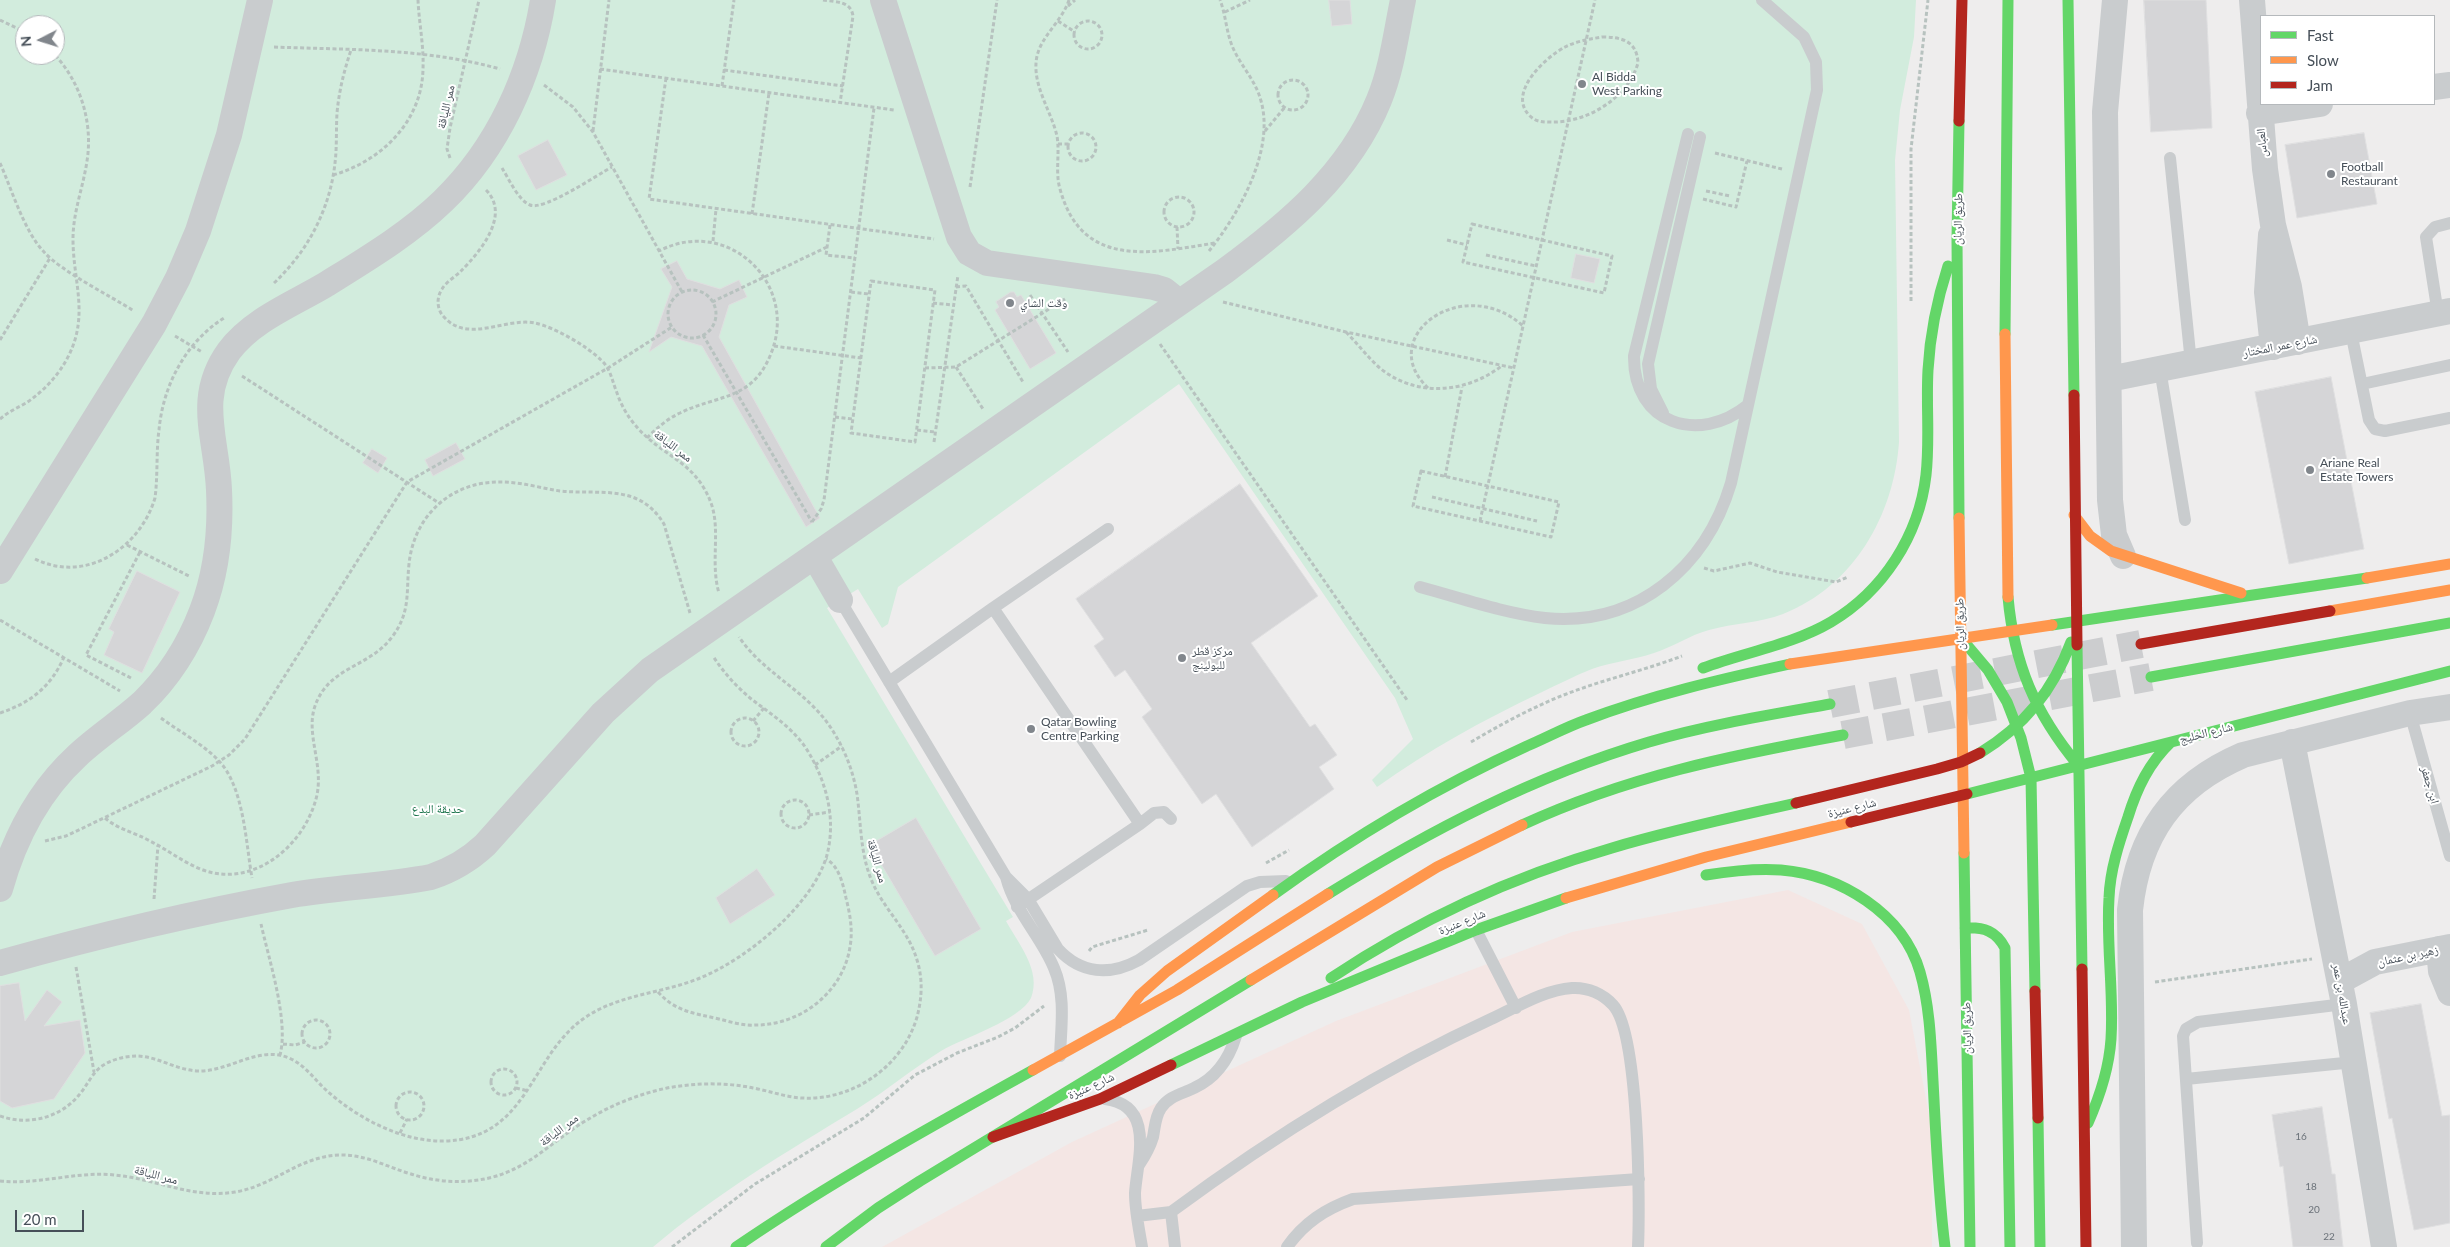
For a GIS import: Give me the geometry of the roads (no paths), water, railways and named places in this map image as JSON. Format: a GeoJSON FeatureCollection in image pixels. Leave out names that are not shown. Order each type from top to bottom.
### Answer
{"type":"FeatureCollection","features":[{"type":"Feature","properties":{"kind":"main road","name":"طريق الريان"},"geometry":{"type":"LineString","coordinates":[[1962,0],[1957,239],[1960,638],[1970,1247]]}},
{"type":"Feature","properties":{"kind":"main road"},"geometry":{"type":"LineString","coordinates":[[2008,0],[2005,332],[2007,566],[2012,631],[2022,670],[2038,707],[2063,747],[2078,765]]}},
{"type":"Feature","properties":{"kind":"main road"},"geometry":{"type":"LineString","coordinates":[[2068,0],[2086,1247]]}},
{"type":"Feature","properties":{"kind":"main road"},"geometry":{"type":"LineString","coordinates":[[1642,700],[1689,674],[1748,651],[1791,640],[1832,622],[1864,598],[1901,551],[1918,515],[1923,495],[1926,475],[1926,384],[1932,325],[1947,267],[1957,239]]}},
{"type":"Feature","properties":{"kind":"main road"},"geometry":{"type":"LineString","coordinates":[[2074,515],[2090,536],[2111,551],[2249,595]]}},
{"type":"Feature","properties":{"kind":"main road"},"geometry":{"type":"LineString","coordinates":[[1118,1023],[1140,995],[1167,970],[1290,882],[1391,817],[1473,770],[1584,720],[1642,700],[1750,671],[1960,638],[2373,578],[2450,564]]}},
{"type":"Feature","properties":{"kind":"main road"},"geometry":{"type":"LineString","coordinates":[[2141,644],[2450,590]]}},
{"type":"Feature","properties":{"kind":"main road"},"geometry":{"type":"LineString","coordinates":[[1302,1002],[1355,961],[1390,939],[1496,890],[1552,868],[1654,836],[1962,762],[2001,741],[2038,707],[2062,666],[2076,621]]}},
{"type":"Feature","properties":{"kind":"main road"},"geometry":{"type":"LineString","coordinates":[[2151,677],[2450,623]]}},
{"type":"Feature","properties":{"kind":"main road"},"geometry":{"type":"LineString","coordinates":[[1960,638],[1995,679],[2018,727],[2030,778],[2040,1247]]}},
{"type":"Feature","properties":{"kind":"main road","name":"شارع الخليج"},"geometry":{"type":"LineString","coordinates":[[1963,794],[2450,671]]}},
{"type":"Feature","properties":{"kind":"main road"},"geometry":{"type":"LineString","coordinates":[[736,1247],[793,1208],[920,1132],[1177,990],[1401,850],[1506,795],[1576,766],[1649,742],[1736,721],[1830,704]]}},
{"type":"Feature","properties":{"kind":"main road","name":"شارع عنيزة"},"geometry":{"type":"LineString","coordinates":[[826,1247],[885,1204],[1444,863],[1528,821],[1626,783],[1683,766],[1741,753],[1843,735]]}},
{"type":"Feature","properties":{"kind":"main road"},"geometry":{"type":"LineString","coordinates":[[2084,1132],[2101,1095],[2111,1055],[2113,1014],[2109,900],[2113,869],[2143,775],[2160,751],[2171,742]]}},
{"type":"Feature","properties":{"kind":"main road","name":"شارع عنيزة"},"geometry":{"type":"LineString","coordinates":[[993,1137],[1100,1099],[1237,1031],[1302,1002],[1476,930],[1588,890],[1706,857],[1963,794]]}},
{"type":"Feature","properties":{"kind":"main road"},"geometry":{"type":"LineString","coordinates":[[1690,879],[1752,867],[1806,872],[1840,885],[1861,898],[1885,916],[1913,950],[1926,989],[1940,1208],[1945,1247]]}},
{"type":"Feature","properties":{"kind":"main road"},"geometry":{"type":"LineString","coordinates":[[1588,890],[1636,890]]}},
{"type":"Feature","properties":{"kind":"main road"},"geometry":{"type":"LineString","coordinates":[[1965,928],[1977,927],[1992,930],[1998,935],[2005,948],[2010,1247]]}},
{"type":"Feature","properties":{"kind":"street"},"geometry":{"type":"LineString","coordinates":[[0,571],[154,324],[178,278],[214,184],[260,0]]}},
{"type":"Feature","properties":{"kind":"street"},"geometry":{"type":"LineString","coordinates":[[0,889],[16,844],[35,807],[61,772],[96,739],[148,697],[183,650],[197,622],[210,587],[219,531],[219,489],[209,420],[209,405],[211,390],[221,362],[241,337],[252,328],[330,282],[410,228],[442,202],[466,176],[501,124],[523,76],[536,34],[542,0]]}},
{"type":"Feature","properties":{"kind":"street"},"geometry":{"type":"LineString","coordinates":[[883,0],[962,243],[969,253],[987,263],[1154,287],[1185,298]]}},
{"type":"Feature","properties":{"kind":"street"},"geometry":{"type":"LineString","coordinates":[[0,963],[71,943],[256,902],[328,889],[415,880],[438,874],[460,864],[486,845],[581,736],[650,670],[821,553],[1258,247],[1288,220],[1336,173],[1353,150],[1379,100],[1388,73],[1403,0]]}},
{"type":"Feature","properties":{"kind":"street"},"geometry":{"type":"LineString","coordinates":[[2115,0],[2105,112],[2111,512],[2114,535],[2123,556]]}},
{"type":"Feature","properties":{"kind":"street","name":"العباس"},"geometry":{"type":"LineString","coordinates":[[2252,0],[2259,113],[2273,225],[2289,287],[2286,345]]}},
{"type":"Feature","properties":{"kind":"street"},"geometry":{"type":"LineString","coordinates":[[2435,87],[2450,85]]}},
{"type":"Feature","properties":{"kind":"street"},"geometry":{"type":"LineString","coordinates":[[2259,113],[2313,105]]}},
{"type":"Feature","properties":{"kind":"street","name":"شارع عمر المختار"},"geometry":{"type":"LineString","coordinates":[[2109,379],[2352,332],[2444,312]]}},
{"type":"Feature","properties":{"kind":"street"},"geometry":{"type":"LineString","coordinates":[[821,553],[840,600]]}},
{"type":"Feature","properties":{"kind":"street"},"geometry":{"type":"LineString","coordinates":[[2134,1247],[2130,910],[2135,875],[2144,848],[2162,817],[2179,796],[2194,782],[2226,762],[2243,755],[2410,713],[2450,707]]}},
{"type":"Feature","properties":{"kind":"street","name":"عبدالله بن عمر"},"geometry":{"type":"LineString","coordinates":[[2292,742],[2342,992],[2384,1247]]}},
{"type":"Feature","properties":{"kind":"street"},"geometry":{"type":"LineString","coordinates":[[2444,948],[2441,971],[2450,994]]}},
{"type":"Feature","properties":{"kind":"street","name":"زهير بن عثمان"},"geometry":{"type":"LineString","coordinates":[[2342,992],[2375,962],[2444,948]]}},
{"type":"Feature","properties":{"kind":"lane"},"geometry":{"type":"LineString","coordinates":[[1420,586],[1523,614],[1568,618],[1606,613],[1634,603],[1672,579],[1689,563],[1703,545],[1725,505],[1818,90],[1816,62],[1804,37],[1762,0]]}},
{"type":"Feature","properties":{"kind":"lane"},"geometry":{"type":"LineString","coordinates":[[1694,135],[1634,356],[1634,368],[1639,390],[1652,409],[1671,422],[1706,425],[1729,418],[1748,405]]}},
{"type":"Feature","properties":{"kind":"lane"},"geometry":{"type":"LineString","coordinates":[[2170,158],[2191,363]]}},
{"type":"Feature","properties":{"kind":"lane"},"geometry":{"type":"LineString","coordinates":[[2444,312],[2426,237],[2435,227],[2450,223]]}},
{"type":"Feature","properties":{"kind":"lane"},"geometry":{"type":"LineString","coordinates":[[2352,332],[2371,425],[2380,431],[2450,418]]}},
{"type":"Feature","properties":{"kind":"lane"},"geometry":{"type":"LineString","coordinates":[[2362,384],[2450,365]]}},
{"type":"Feature","properties":{"kind":"lane"},"geometry":{"type":"LineString","coordinates":[[2160,369],[2185,520]]}},
{"type":"Feature","properties":{"kind":"lane"},"geometry":{"type":"LineString","coordinates":[[889,682],[1108,529]]}},
{"type":"Feature","properties":{"kind":"lane"},"geometry":{"type":"LineString","coordinates":[[840,600],[1006,878],[1017,907],[1049,958],[1060,990],[1060,1056]]}},
{"type":"Feature","properties":{"kind":"lane"},"geometry":{"type":"LineString","coordinates":[[993,608],[1140,824]]}},
{"type":"Feature","properties":{"kind":"lane","name":"ابن جعفر"},"geometry":{"type":"LineString","coordinates":[[2410,713],[2450,856]]}},
{"type":"Feature","properties":{"kind":"lane"},"geometry":{"type":"LineString","coordinates":[[1017,907],[1159,812],[1168,814],[1171,819]]}},
{"type":"Feature","properties":{"kind":"lane"},"geometry":{"type":"LineString","coordinates":[[1006,878],[1028,899],[1058,949],[1080,966],[1104,971],[1128,966],[1247,886],[1275,880],[1290,882]]}},
{"type":"Feature","properties":{"kind":"lane"},"geometry":{"type":"LineString","coordinates":[[1476,930],[1516,1008]]}},
{"type":"Feature","properties":{"kind":"lane"},"geometry":{"type":"LineString","coordinates":[[1137,1216],[1171,1212],[1278,1137],[1408,1060],[1544,995],[1573,988],[1596,992],[1614,1006],[1621,1016],[1627,1039],[1639,1179],[1638,1247]]}},
{"type":"Feature","properties":{"kind":"lane"},"geometry":{"type":"LineString","coordinates":[[2197,1243],[2183,1036],[2186,1029],[2191,1024],[2342,992]]}},
{"type":"Feature","properties":{"kind":"lane"},"geometry":{"type":"LineString","coordinates":[[1140,1165],[1150,1146],[1160,1109],[1173,1097],[1193,1089],[1216,1073],[1232,1048],[1237,1031]]}},
{"type":"Feature","properties":{"kind":"lane"},"geometry":{"type":"LineString","coordinates":[[2186,1079],[2354,1062]]}},
{"type":"Feature","properties":{"kind":"lane"},"geometry":{"type":"LineString","coordinates":[[1100,1099],[1120,1104],[1136,1119],[1141,1140],[1140,1165],[1136,1188],[1137,1216],[1142,1247]]}},
{"type":"Feature","properties":{"kind":"lane"},"geometry":{"type":"LineString","coordinates":[[1288,1247],[1307,1224],[1320,1213],[1353,1199],[1639,1179]]}},
{"type":"Feature","properties":{"kind":"lane"},"geometry":{"type":"LineString","coordinates":[[1171,1212],[1175,1247]]}},
{"type":"Feature","properties":{"kind":"tunnel"},"geometry":{"type":"LineString","coordinates":[[1830,704],[2141,644]]}},
{"type":"Feature","properties":{"kind":"tunnel"},"geometry":{"type":"LineString","coordinates":[[1843,735],[2151,677]]}},
{"type":"Feature","properties":{"kind":"place","name":"Al Bidda West Parking"},"geometry":{"type":"Point","coordinates":[1582,84]}},
{"type":"Feature","properties":{"kind":"place","name":"Football Restaurant"},"geometry":{"type":"Point","coordinates":[2331,174]}},
{"type":"Feature","properties":{"kind":"place","name":"وقت الشاي"},"geometry":{"type":"Point","coordinates":[1010,303]}},
{"type":"Feature","properties":{"kind":"place","name":"Ariane Real Estate Towers"},"geometry":{"type":"Point","coordinates":[2310,470]}},
{"type":"Feature","properties":{"kind":"place","name":"مركز قطر للبولينج"},"geometry":{"type":"Point","coordinates":[1182,658]}},
{"type":"Feature","properties":{"kind":"place","name":"Qatar Bowling Centre Parking"},"geometry":{"type":"Point","coordinates":[1031,729]}},
{"type":"Feature","properties":{"kind":"park label","name":"حديقة البدع"},"geometry":{"type":"Point","coordinates":[438,809]}}]}
